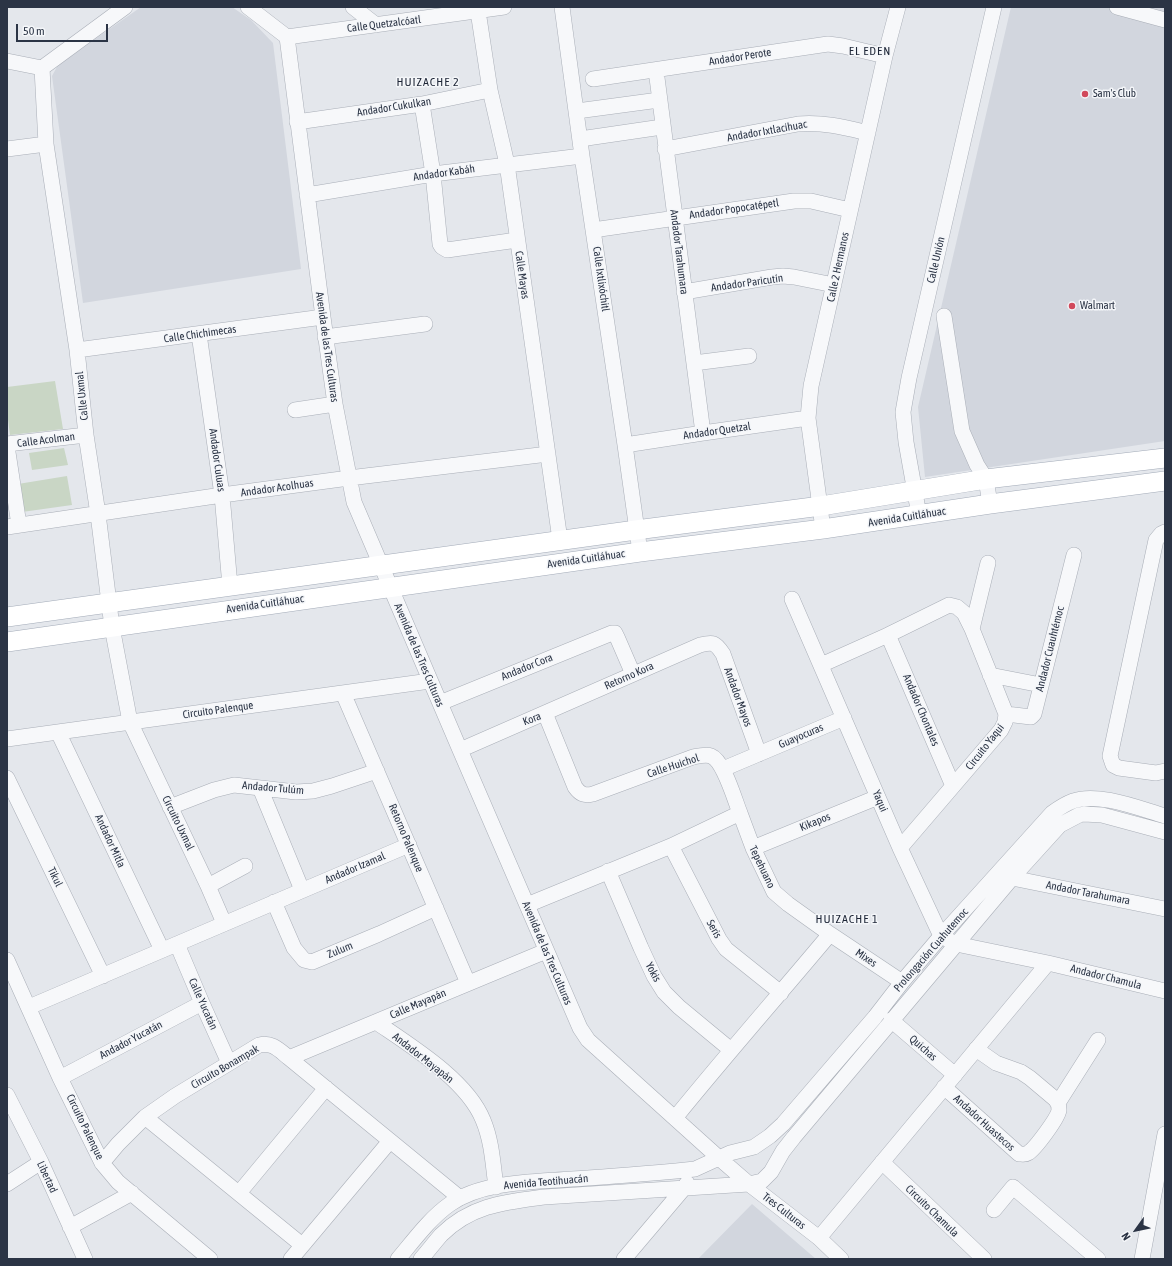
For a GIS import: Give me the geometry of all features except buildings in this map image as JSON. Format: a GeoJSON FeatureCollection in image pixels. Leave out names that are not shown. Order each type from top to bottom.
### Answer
{"type":"FeatureCollection","features":[{"type":"Feature","properties":{"kind":"main road","name":"Avenida Cuitláhuac"},"geometry":{"type":"LineString","coordinates":[[7,617],[560,540],[821,506],[986,479],[1165,458]]}},
{"type":"Feature","properties":{"kind":"main road","name":"Avenida Cuitláhuac"},"geometry":{"type":"LineString","coordinates":[[7,642],[640,552],[823,529],[990,504],[1165,481]]}},
{"type":"Feature","properties":{"kind":"street"},"geometry":{"type":"LineString","coordinates":[[7,61],[42,68],[125,7]]}},
{"type":"Feature","properties":{"kind":"street"},"geometry":{"type":"LineString","coordinates":[[353,7],[376,25]]}},
{"type":"Feature","properties":{"kind":"street","name":"Calle Quetzalcóatl"},"geometry":{"type":"LineString","coordinates":[[287,37],[504,7]]}},
{"type":"Feature","properties":{"kind":"street","name":"Calle Ixtlixóchitl"},"geometry":{"type":"LineString","coordinates":[[562,7],[582,156],[640,552]]}},
{"type":"Feature","properties":{"kind":"street","name":"Calle 2 Hermanos"},"geometry":{"type":"LineString","coordinates":[[823,529],[808,418],[811,386],[885,56],[898,7]]}},
{"type":"Feature","properties":{"kind":"street","name":"Calle Unión"},"geometry":{"type":"LineString","coordinates":[[919,515],[916,491],[906,442],[903,412],[909,378],[994,7]]}},
{"type":"Feature","properties":{"kind":"street"},"geometry":{"type":"LineString","coordinates":[[1117,7],[1165,20]]}},
{"type":"Feature","properties":{"kind":"street"},"geometry":{"type":"LineString","coordinates":[[252,8],[287,37]]}},
{"type":"Feature","properties":{"kind":"street","name":"Calle Mayas"},"geometry":{"type":"LineString","coordinates":[[478,11],[490,90],[507,164],[560,540]]}},
{"type":"Feature","properties":{"kind":"street","name":"Avenida de las Tres Culturas"},"geometry":{"type":"LineString","coordinates":[[287,37],[335,404],[354,502],[580,1028],[588,1040],[749,1184]]}},
{"type":"Feature","properties":{"kind":"street","name":"Andador Perote"},"geometry":{"type":"LineString","coordinates":[[593,79],[828,44],[885,56]]}},
{"type":"Feature","properties":{"kind":"street","name":"Calle Uxmal"},"geometry":{"type":"LineString","coordinates":[[42,68],[46,144],[77,350],[86,435],[98,514],[112,627],[130,722]]}},
{"type":"Feature","properties":{"kind":"street","name":"Andador Tarahumara"},"geometry":{"type":"LineString","coordinates":[[656,70],[662,127],[702,433]]}},
{"type":"Feature","properties":{"kind":"street","name":"Andador Cukulkan"},"geometry":{"type":"LineString","coordinates":[[297,122],[422,104],[490,90]]}},
{"type":"Feature","properties":{"kind":"street"},"geometry":{"type":"LineString","coordinates":[[577,111],[659,100]]}},
{"type":"Feature","properties":{"kind":"street"},"geometry":{"type":"LineString","coordinates":[[422,104],[440,244],[442,247],[448,250],[517,240]]}},
{"type":"Feature","properties":{"kind":"street","name":"Andador Ixtlacihuac"},"geometry":{"type":"LineString","coordinates":[[665,149],[798,124],[829,124],[868,133]]}},
{"type":"Feature","properties":{"kind":"street"},"geometry":{"type":"LineString","coordinates":[[580,139],[662,127]]}},
{"type":"Feature","properties":{"kind":"street"},"geometry":{"type":"LineString","coordinates":[[7,149],[46,144]]}},
{"type":"Feature","properties":{"kind":"street","name":"Andador Kabáh"},"geometry":{"type":"LineString","coordinates":[[307,195],[432,174],[582,156]]}},
{"type":"Feature","properties":{"kind":"street","name":"Andador Popocatépetl"},"geometry":{"type":"LineString","coordinates":[[593,230],[674,217],[794,201],[811,201],[850,210]]}},
{"type":"Feature","properties":{"kind":"street","name":"Andador Paricutín"},"geometry":{"type":"LineString","coordinates":[[684,292],[783,276],[834,285]]}},
{"type":"Feature","properties":{"kind":"street"},"geometry":{"type":"LineString","coordinates":[[944,316],[962,431],[977,465],[986,479],[990,504]]}},
{"type":"Feature","properties":{"kind":"street","name":"Calle Chichimecas"},"geometry":{"type":"LineString","coordinates":[[77,350],[323,317]]}},
{"type":"Feature","properties":{"kind":"street"},"geometry":{"type":"LineString","coordinates":[[326,337],[425,324]]}},
{"type":"Feature","properties":{"kind":"street","name":"Andador Culuas"},"geometry":{"type":"LineString","coordinates":[[199,334],[222,495],[230,586]]}},
{"type":"Feature","properties":{"kind":"street"},"geometry":{"type":"LineString","coordinates":[[694,363],[749,356]]}},
{"type":"Feature","properties":{"kind":"street"},"geometry":{"type":"LineString","coordinates":[[295,410],[335,404]]}},
{"type":"Feature","properties":{"kind":"street","name":"Andador Quetzal"},"geometry":{"type":"LineString","coordinates":[[625,445],[808,418]]}},
{"type":"Feature","properties":{"kind":"street","name":"Calle Acolman"},"geometry":{"type":"LineString","coordinates":[[7,445],[86,435]]}},
{"type":"Feature","properties":{"kind":"street"},"geometry":{"type":"LineString","coordinates":[[7,445],[13,526]]}},
{"type":"Feature","properties":{"kind":"street","name":"Andador Acolhuas"},"geometry":{"type":"LineString","coordinates":[[13,526],[222,495],[548,454]]}},
{"type":"Feature","properties":{"kind":"street"},"geometry":{"type":"LineString","coordinates":[[1165,532],[1156,540],[1110,756],[1113,765],[1119,768],[1156,773],[1165,771]]}},
{"type":"Feature","properties":{"kind":"street","name":"Andador Cuauhtémoc"},"geometry":{"type":"LineString","coordinates":[[1006,714],[1033,716],[1074,555]]}},
{"type":"Feature","properties":{"kind":"street"},"geometry":{"type":"LineString","coordinates":[[972,629],[988,563]]}},
{"type":"Feature","properties":{"kind":"street"},"geometry":{"type":"LineString","coordinates":[[792,599],[821,665]]}},
{"type":"Feature","properties":{"kind":"street","name":"Circuito Yaqui"},"geometry":{"type":"LineString","coordinates":[[821,665],[888,635],[949,605],[957,607],[964,613],[972,629],[1006,714],[1005,722],[1001,730],[900,848]]}},
{"type":"Feature","properties":{"kind":"street","name":"Andador Cora"},"geometry":{"type":"LineString","coordinates":[[440,703],[612,633],[615,633],[633,674]]}},
{"type":"Feature","properties":{"kind":"street","name":"Andador Chontales"},"geometry":{"type":"LineString","coordinates":[[888,635],[953,786]]}},
{"type":"Feature","properties":{"kind":"street","name":"Retorno Kora"},"geometry":{"type":"LineString","coordinates":[[545,713],[700,645],[713,643]]}},
{"type":"Feature","properties":{"kind":"street","name":"Andador Mayos"},"geometry":{"type":"LineString","coordinates":[[713,643],[723,654],[759,754]]}},
{"type":"Feature","properties":{"kind":"street","name":"Yaqui"},"geometry":{"type":"LineString","coordinates":[[821,665],[900,848],[941,936]]}},
{"type":"Feature","properties":{"kind":"street"},"geometry":{"type":"LineString","coordinates":[[990,675],[1041,685]]}},
{"type":"Feature","properties":{"kind":"street","name":"Circuito Palenque"},"geometry":{"type":"LineString","coordinates":[[7,739],[430,681]]}},
{"type":"Feature","properties":{"kind":"street","name":"Retorno Palenque"},"geometry":{"type":"LineString","coordinates":[[343,693],[468,983]]}},
{"type":"Feature","properties":{"kind":"street","name":"Kora"},"geometry":{"type":"LineString","coordinates":[[460,750],[545,713],[575,787],[582,794]]}},
{"type":"Feature","properties":{"kind":"street","name":"Guayocuras"},"geometry":{"type":"LineString","coordinates":[[759,754],[844,718]]}},
{"type":"Feature","properties":{"kind":"street","name":"Circuito Uxmal"},"geometry":{"type":"LineString","coordinates":[[130,722],[208,886],[224,924]]}},
{"type":"Feature","properties":{"kind":"street","name":"Andador Mitla"},"geometry":{"type":"LineString","coordinates":[[58,732],[162,950]]}},
{"type":"Feature","properties":{"kind":"street"},"geometry":{"type":"LineString","coordinates":[[723,769],[759,754]]}},
{"type":"Feature","properties":{"kind":"street","name":"Calle Huichol"},"geometry":{"type":"LineString","coordinates":[[582,794],[593,794],[693,757],[713,756],[723,769]]}},
{"type":"Feature","properties":{"kind":"street","name":"Tepehuano"},"geometry":{"type":"LineString","coordinates":[[723,769],[753,848],[774,892],[830,934]]}},
{"type":"Feature","properties":{"kind":"street","name":"Andador Tulúm"},"geometry":{"type":"LineString","coordinates":[[170,807],[230,786],[244,785],[296,792],[313,791],[377,771]]}},
{"type":"Feature","properties":{"kind":"street","name":"Tikul"},"geometry":{"type":"LineString","coordinates":[[7,778],[103,976]]}},
{"type":"Feature","properties":{"kind":"street"},"geometry":{"type":"LineString","coordinates":[[29,1007],[302,890],[260,788]]}},
{"type":"Feature","properties":{"kind":"street","name":"Kikapos"},"geometry":{"type":"LineString","coordinates":[[753,848],[878,796]]}},
{"type":"Feature","properties":{"kind":"street","name":"Prolongación Cuahutemoc"},"geometry":{"type":"LineString","coordinates":[[719,1158],[730,1152],[754,1147],[770,1136],[783,1124],[875,1017],[941,936],[1052,813],[1074,800],[1088,798],[1106,800],[1165,816]]}},
{"type":"Feature","properties":{"kind":"street"},"geometry":{"type":"LineString","coordinates":[[527,906],[671,846],[740,813]]}},
{"type":"Feature","properties":{"kind":"street","name":"Prolongación Cuahutemoc"},"geometry":{"type":"LineString","coordinates":[[749,1184],[762,1181],[771,1172],[783,1151],[794,1137],[891,1020],[1012,878],[1060,825],[1079,815],[1102,815],[1165,832]]}},
{"type":"Feature","properties":{"kind":"street","name":"Andador Izamal"},"geometry":{"type":"LineString","coordinates":[[302,890],[409,845]]}},
{"type":"Feature","properties":{"kind":"street","name":"Seris"},"geometry":{"type":"LineString","coordinates":[[671,846],[719,939],[726,948],[780,993]]}},
{"type":"Feature","properties":{"kind":"street"},"geometry":{"type":"LineString","coordinates":[[208,886],[245,866]]}},
{"type":"Feature","properties":{"kind":"street","name":"Yokis"},"geometry":{"type":"LineString","coordinates":[[608,871],[641,948],[654,976],[664,992],[679,1007],[731,1050]]}},
{"type":"Feature","properties":{"kind":"street","name":"Andador Tarahumara"},"geometry":{"type":"LineString","coordinates":[[1012,878],[1165,909]]}},
{"type":"Feature","properties":{"kind":"street","name":"Zulum"},"geometry":{"type":"LineString","coordinates":[[274,902],[294,948],[304,960],[312,962],[380,934],[436,908]]}},
{"type":"Feature","properties":{"kind":"street"},"geometry":{"type":"LineString","coordinates":[[675,1118],[830,934]]}},
{"type":"Feature","properties":{"kind":"street","name":"Mixes"},"geometry":{"type":"LineString","coordinates":[[830,934],[902,982]]}},
{"type":"Feature","properties":{"kind":"street","name":"Andador Chamula"},"geometry":{"type":"LineString","coordinates":[[941,936],[956,944],[1048,963],[1165,991]]}},
{"type":"Feature","properties":{"kind":"street","name":"Calle Yucatán"},"geometry":{"type":"LineString","coordinates":[[177,944],[229,1063]]}},
{"type":"Feature","properties":{"kind":"street","name":"Calle Mayapán"},"geometry":{"type":"LineString","coordinates":[[289,1058],[546,950]]}},
{"type":"Feature","properties":{"kind":"street","name":"Circuito Palenque"},"geometry":{"type":"LineString","coordinates":[[7,960],[60,1078],[102,1163],[111,1174],[132,1193],[210,1259]]}},
{"type":"Feature","properties":{"kind":"street"},"geometry":{"type":"LineString","coordinates":[[841,1259],[818,1238],[1048,963]]}},
{"type":"Feature","properties":{"kind":"street","name":"Andador Yucatán"},"geometry":{"type":"LineString","coordinates":[[60,1078],[202,1003]]}},
{"type":"Feature","properties":{"kind":"street","name":"Quichas"},"geometry":{"type":"LineString","coordinates":[[891,1020],[954,1075]]}},
{"type":"Feature","properties":{"kind":"street","name":"Andador Mayapán"},"geometry":{"type":"LineString","coordinates":[[376,1022],[436,1065],[470,1098],[483,1120],[489,1138],[496,1186]]}},
{"type":"Feature","properties":{"kind":"street"},"geometry":{"type":"LineString","coordinates":[[976,1049],[996,1063],[1021,1072],[1030,1078],[1055,1099],[1059,1105],[1098,1040]]}},
{"type":"Feature","properties":{"kind":"street","name":"Circuito Bonampak"},"geometry":{"type":"LineString","coordinates":[[102,1163],[145,1116],[229,1063],[260,1045],[266,1044],[274,1046],[460,1198]]}},
{"type":"Feature","properties":{"kind":"street","name":"Andador Huastecos"},"geometry":{"type":"LineString","coordinates":[[944,1087],[1019,1154],[1026,1154],[1033,1150],[1056,1118],[1059,1105]]}},
{"type":"Feature","properties":{"kind":"street"},"geometry":{"type":"LineString","coordinates":[[239,1193],[326,1088]]}},
{"type":"Feature","properties":{"kind":"street","name":"Libertad"},"geometry":{"type":"LineString","coordinates":[[7,1095],[41,1162],[85,1259]]}},
{"type":"Feature","properties":{"kind":"street"},"geometry":{"type":"LineString","coordinates":[[145,1116],[302,1245]]}},
{"type":"Feature","properties":{"kind":"street"},"geometry":{"type":"LineString","coordinates":[[1142,1259],[1165,1134]]}},
{"type":"Feature","properties":{"kind":"street"},"geometry":{"type":"LineString","coordinates":[[291,1259],[390,1141]]}},
{"type":"Feature","properties":{"kind":"street","name":"Avenida Teotihuacán"},"geometry":{"type":"LineString","coordinates":[[398,1259],[438,1213],[460,1198],[475,1192],[496,1186],[695,1169],[719,1158]]}},
{"type":"Feature","properties":{"kind":"street"},"geometry":{"type":"LineString","coordinates":[[7,1184],[41,1162]]}},
{"type":"Feature","properties":{"kind":"street","name":"Circuito Chamula"},"geometry":{"type":"LineString","coordinates":[[882,1162],[984,1259]]}},
{"type":"Feature","properties":{"kind":"street"},"geometry":{"type":"LineString","coordinates":[[624,1259],[685,1187],[695,1169]]}},
{"type":"Feature","properties":{"kind":"street","name":"Avenida Teotihuacán"},"geometry":{"type":"LineString","coordinates":[[421,1259],[442,1235],[458,1222],[491,1205],[544,1197],[749,1184]]}},
{"type":"Feature","properties":{"kind":"street","name":"Tres Culturas"},"geometry":{"type":"LineString","coordinates":[[749,1184],[818,1238]]}},
{"type":"Feature","properties":{"kind":"street"},"geometry":{"type":"LineString","coordinates":[[994,1210],[1013,1187],[1098,1259]]}},
{"type":"Feature","properties":{"kind":"street"},"geometry":{"type":"LineString","coordinates":[[70,1227],[132,1193]]}},
{"type":"Feature","properties":{"kind":"shaded area"},"geometry":{"type":"Polygon","coordinates":[[[141,7],[232,7],[251,20],[273,43],[301,269],[83,303],[52,76],[58,65],[141,7]]]}},
{"type":"Feature","properties":{"kind":"shaded area"},"geometry":{"type":"Polygon","coordinates":[[[1011,7],[1165,7],[1165,441],[925,477],[918,407],[1011,7]]]}},
{"type":"Feature","properties":{"kind":"shaded area"},"geometry":{"type":"Polygon","coordinates":[[[752,1204],[816,1259],[698,1259],[752,1204]]]}},
{"type":"Feature","properties":{"kind":"green space"},"geometry":{"type":"Polygon","coordinates":[[[55,381],[63,429],[10,435],[7,412],[7,387],[55,381]]]}},
{"type":"Feature","properties":{"kind":"green space"},"geometry":{"type":"Polygon","coordinates":[[[64,448],[68,465],[32,470],[29,453],[64,448]]]}},
{"type":"Feature","properties":{"kind":"green space"},"geometry":{"type":"Polygon","coordinates":[[[67,476],[72,505],[22,512],[18,484],[67,476]]]}},
{"type":"Feature","properties":{"kind":"place","name":"Sam's Club"},"geometry":{"type":"Point","coordinates":[1085,94]}},
{"type":"Feature","properties":{"kind":"place","name":"Walmart"},"geometry":{"type":"Point","coordinates":[1072,306]}},
{"type":"Feature","properties":{"kind":"district","name":"EL EDEN"},"geometry":{"type":"Point","coordinates":[870,51]}},
{"type":"Feature","properties":{"kind":"district","name":"HUIZACHE 2"},"geometry":{"type":"Point","coordinates":[428,82]}},
{"type":"Feature","properties":{"kind":"district","name":"HUIZACHE 1"},"geometry":{"type":"Point","coordinates":[847,919]}}]}
